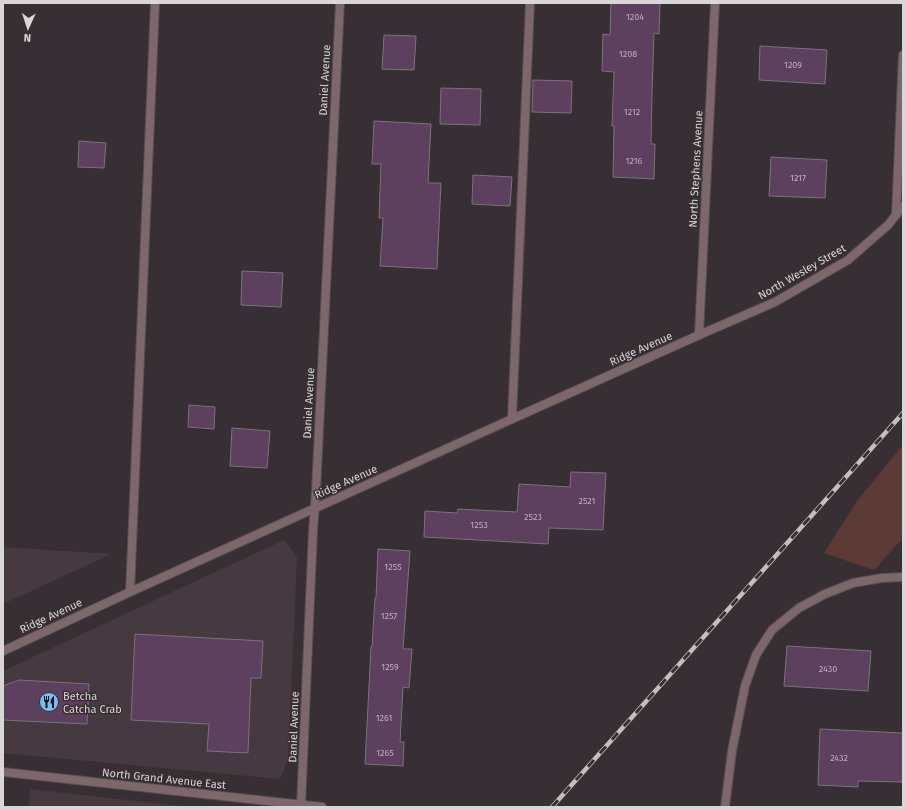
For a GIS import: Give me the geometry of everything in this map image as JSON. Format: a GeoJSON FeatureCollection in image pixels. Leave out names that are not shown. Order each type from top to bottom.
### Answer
{"type":"FeatureCollection","features":[{"type":"Feature","properties":{"kind":"street"},"geometry":{"type":"LineString","coordinates":[[130,592],[154,3]]}},
{"type":"Feature","properties":{"kind":"street","name":"Daniel Avenue"},"geometry":{"type":"LineString","coordinates":[[301,805],[313,531],[340,3]]}},
{"type":"Feature","properties":{"kind":"street"},"geometry":{"type":"LineString","coordinates":[[512,419],[530,3]]}},
{"type":"Feature","properties":{"kind":"street","name":"North Stephens Avenue"},"geometry":{"type":"LineString","coordinates":[[699,335],[714,3]]}},
{"type":"Feature","properties":{"kind":"street"},"geometry":{"type":"LineString","coordinates":[[896,215],[903,55]]}},
{"type":"Feature","properties":{"kind":"street","name":"North Wesley Street"},"geometry":{"type":"LineString","coordinates":[[699,335],[775,302],[848,260],[888,225],[903,206]]}},
{"type":"Feature","properties":{"kind":"street","name":"Ridge Avenue"},"geometry":{"type":"LineString","coordinates":[[3,651],[130,592],[699,335]]}},
{"type":"Feature","properties":{"kind":"street"},"geometry":{"type":"LineString","coordinates":[[725,807],[732,751],[745,686],[756,655],[772,630],[798,608],[825,594],[853,583],[882,578],[903,577]]}},
{"type":"Feature","properties":{"kind":"street","name":"North Grand Avenue East"},"geometry":{"type":"LineString","coordinates":[[3,772],[322,807]]}},
{"type":"Feature","properties":{"kind":"shaded area"},"geometry":{"type":"Polygon","coordinates":[[[903,445],[903,538],[874,570],[824,553],[857,501],[903,445]]]}},
{"type":"Feature","properties":{"kind":"shaded area"},"geometry":{"type":"Polygon","coordinates":[[[284,540],[297,557],[288,759],[280,779],[3,753],[3,671],[284,540]]]}},
{"type":"Feature","properties":{"kind":"shaded area"},"geometry":{"type":"Polygon","coordinates":[[[3,547],[111,554],[3,604],[3,547]]]}},
{"type":"Feature","properties":{"kind":"shaded area"},"geometry":{"type":"Polygon","coordinates":[[[30,789],[189,807],[29,807],[30,789]]]}},
{"type":"Feature","properties":{"kind":"building"},"geometry":{"type":"Polygon","coordinates":[[[611,3],[660,3],[659,34],[654,33],[651,144],[655,144],[654,179],[613,177],[614,126],[612,126],[614,72],[602,71],[603,34],[610,35],[611,3]]]}},
{"type":"Feature","properties":{"kind":"building"},"geometry":{"type":"Polygon","coordinates":[[[384,35],[416,36],[414,70],[382,69],[384,35]]]}},
{"type":"Feature","properties":{"kind":"building"},"geometry":{"type":"Polygon","coordinates":[[[760,46],[827,50],[825,84],[759,80],[760,46]]]}},
{"type":"Feature","properties":{"kind":"building"},"geometry":{"type":"Polygon","coordinates":[[[533,80],[572,81],[571,113],[532,112],[533,80]]]}},
{"type":"Feature","properties":{"kind":"building"},"geometry":{"type":"Polygon","coordinates":[[[441,88],[481,89],[480,125],[440,124],[441,88]]]}},
{"type":"Feature","properties":{"kind":"building"},"geometry":{"type":"Polygon","coordinates":[[[374,121],[431,124],[428,183],[441,183],[437,269],[380,266],[383,218],[379,218],[381,164],[372,164],[374,121]]]}},
{"type":"Feature","properties":{"kind":"building"},"geometry":{"type":"Polygon","coordinates":[[[79,141],[106,143],[104,168],[78,167],[79,141]]]}},
{"type":"Feature","properties":{"kind":"building"},"geometry":{"type":"Polygon","coordinates":[[[771,157],[827,160],[825,198],[769,196],[771,157]]]}},
{"type":"Feature","properties":{"kind":"building"},"geometry":{"type":"Polygon","coordinates":[[[473,175],[512,177],[510,206],[472,204],[473,175]]]}},
{"type":"Feature","properties":{"kind":"building"},"geometry":{"type":"Polygon","coordinates":[[[242,271],[283,273],[281,307],[241,305],[242,271]]]}},
{"type":"Feature","properties":{"kind":"building"},"geometry":{"type":"Polygon","coordinates":[[[189,405],[215,407],[214,429],[188,427],[189,405]]]}},
{"type":"Feature","properties":{"kind":"building"},"geometry":{"type":"Polygon","coordinates":[[[232,428],[270,431],[267,468],[230,466],[232,428]]]}},
{"type":"Feature","properties":{"kind":"building"},"geometry":{"type":"Polygon","coordinates":[[[571,472],[606,473],[603,530],[549,528],[548,544],[424,537],[425,511],[457,513],[458,509],[517,512],[519,484],[570,487],[571,472]]]}},
{"type":"Feature","properties":{"kind":"building"},"geometry":{"type":"Polygon","coordinates":[[[378,549],[410,551],[403,649],[412,649],[409,688],[403,687],[400,742],[404,742],[403,766],[365,764],[378,549]]]}},
{"type":"Feature","properties":{"kind":"building"},"geometry":{"type":"Polygon","coordinates":[[[135,634],[263,641],[261,678],[251,678],[248,753],[207,751],[209,724],[131,720],[135,634]]]}},
{"type":"Feature","properties":{"kind":"building"},"geometry":{"type":"Polygon","coordinates":[[[787,646],[871,651],[868,691],[784,686],[787,646]]]}},
{"type":"Feature","properties":{"kind":"building"},"geometry":{"type":"Polygon","coordinates":[[[19,680],[89,684],[87,724],[3,720],[3,686],[19,680]]]}},
{"type":"Feature","properties":{"kind":"building"},"geometry":{"type":"Polygon","coordinates":[[[820,729],[903,733],[903,782],[858,781],[858,787],[818,785],[820,729]]]}},
{"type":"Feature","properties":{"kind":"railway"},"geometry":{"type":"LineString","coordinates":[[552,807],[903,413]]}},
{"type":"Feature","properties":{"kind":"place","name":"Betcha Catcha Crab"},"geometry":{"type":"Point","coordinates":[49,702]}}]}
